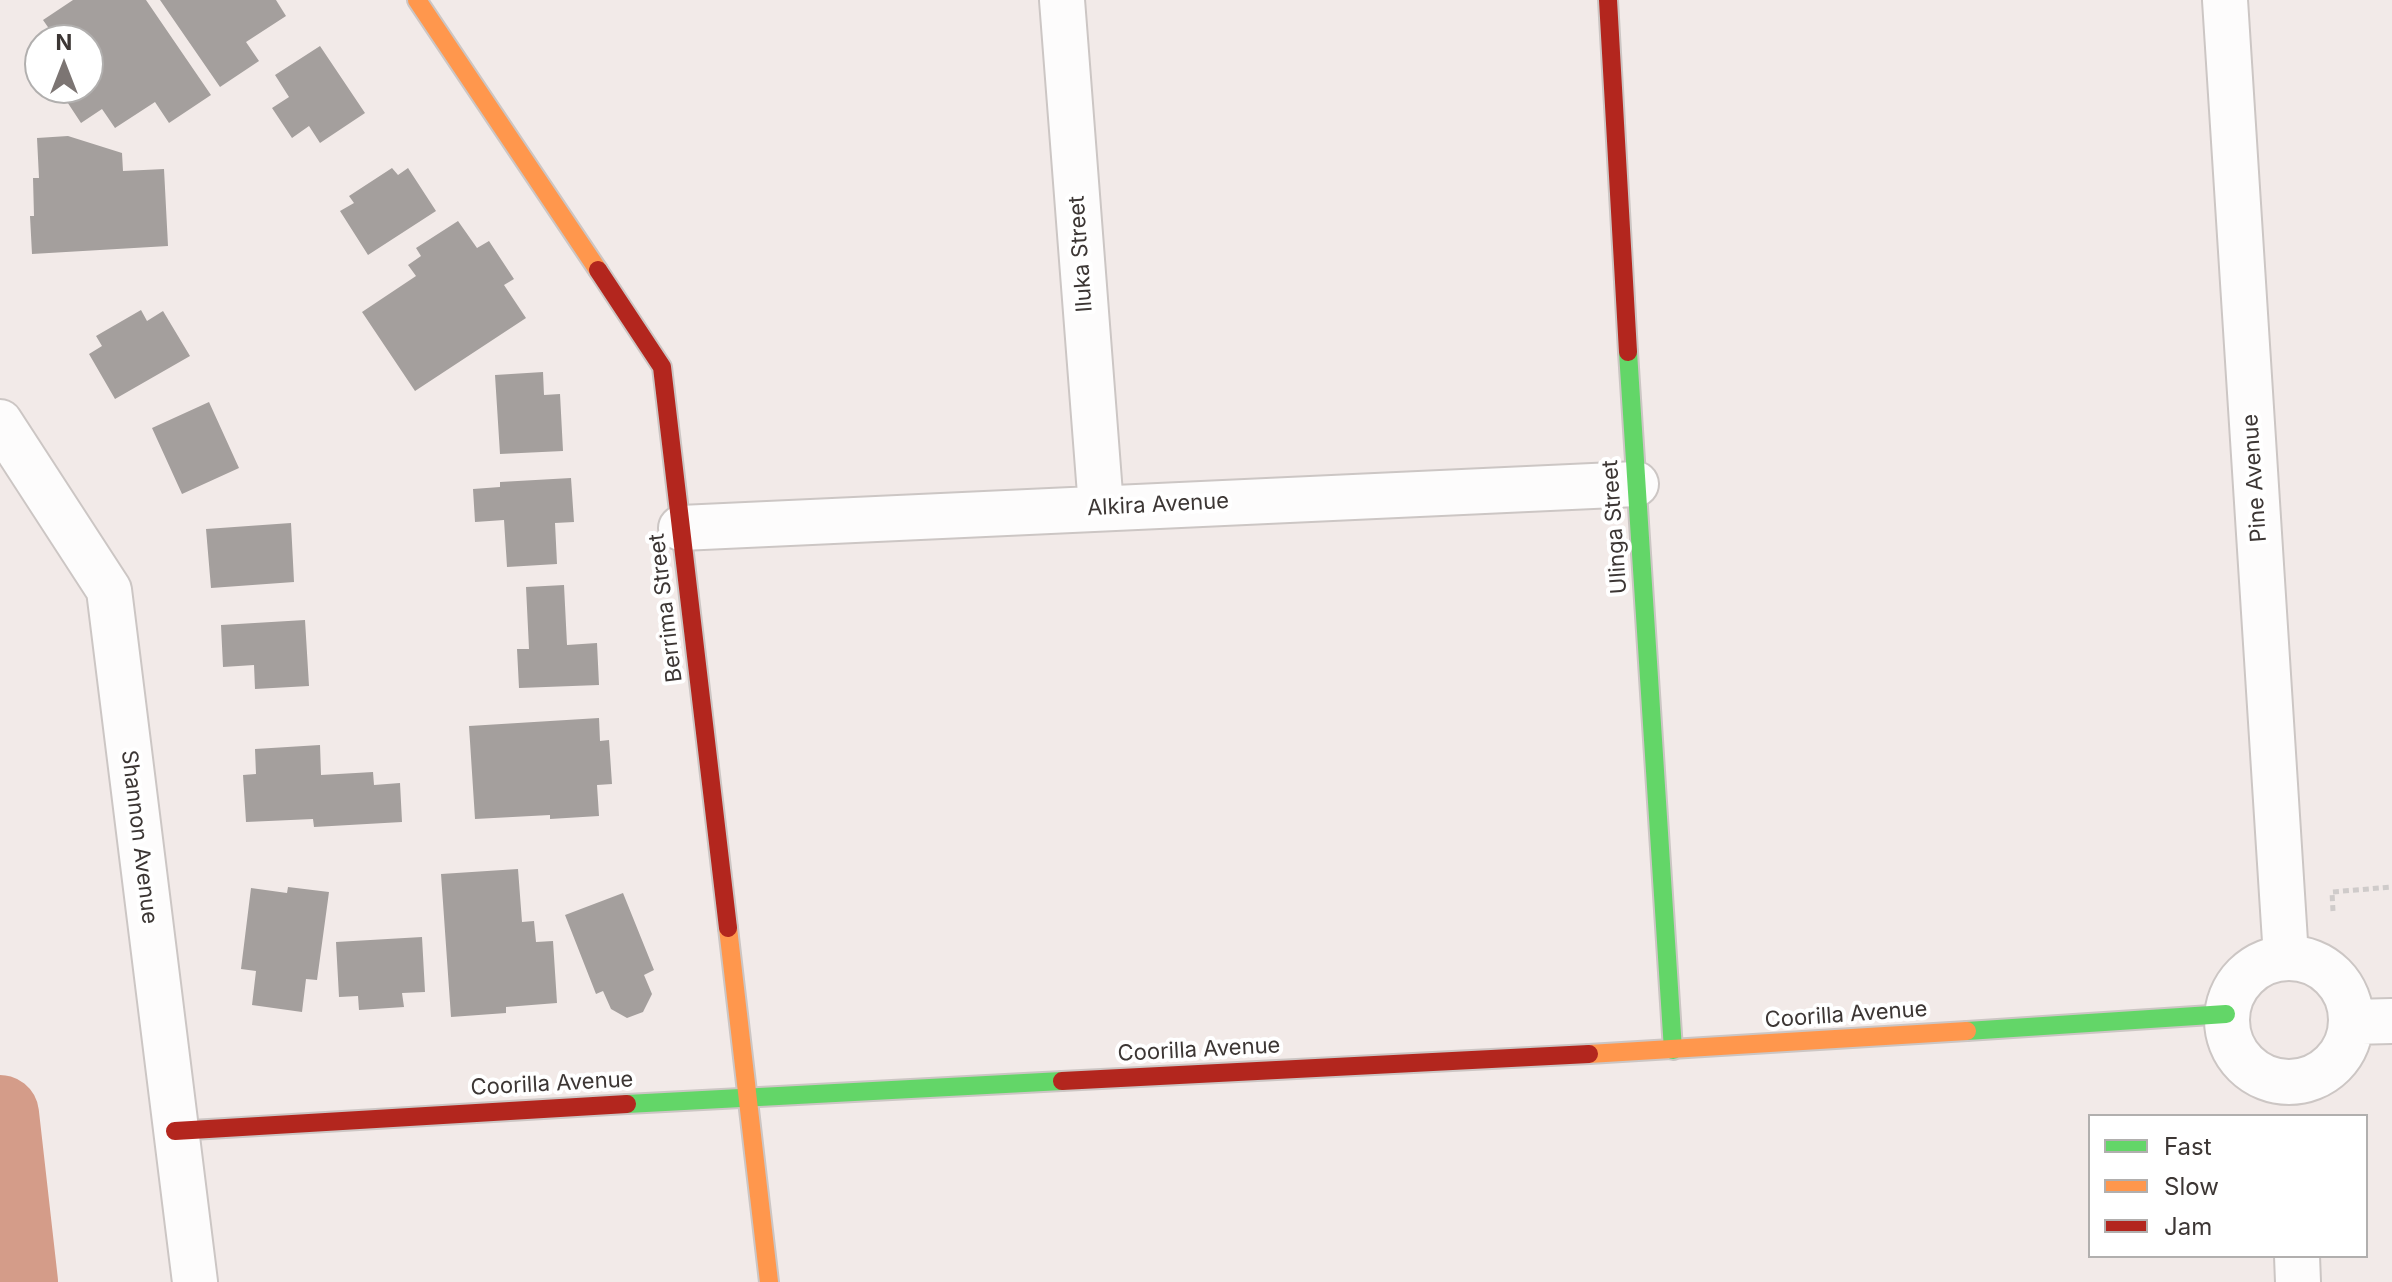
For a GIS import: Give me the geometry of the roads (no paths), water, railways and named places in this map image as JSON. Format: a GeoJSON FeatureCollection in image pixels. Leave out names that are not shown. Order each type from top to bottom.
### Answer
{"type":"FeatureCollection","features":[{"type":"Feature","properties":{"kind":"street","name":"Berrima Street"},"geometry":{"type":"LineString","coordinates":[[417,0],[662,367],[769,1282]]}},
{"type":"Feature","properties":{"kind":"street","name":"Iluka Street"},"geometry":{"type":"LineString","coordinates":[[1062,0],[1101,507]]}},
{"type":"Feature","properties":{"kind":"street","name":"Ulinga Street"},"geometry":{"type":"LineString","coordinates":[[1608,0],[1673,1050]]}},
{"type":"Feature","properties":{"kind":"street","name":"Pine Avenue"},"geometry":{"type":"LineString","coordinates":[[2225,0],[2286,957]]}},
{"type":"Feature","properties":{"kind":"street","name":"Shannon Avenue"},"geometry":{"type":"LineString","coordinates":[[0,422],[109,590],[195,1282]]}},
{"type":"Feature","properties":{"kind":"street","name":"Alkira Avenue"},"geometry":{"type":"LineString","coordinates":[[681,528],[1636,484]]}},
{"type":"Feature","properties":{"kind":"street"},"geometry":{"type":"LineString","coordinates":[[2286,957],[2328,970],[2372,1021],[2321,1074],[2290,1099],[2253,1071],[2230,1042],[2226,1014],[2235,986],[2259,964],[2286,957]]}},
{"type":"Feature","properties":{"kind":"street","name":"Coorilla Avenue"},"geometry":{"type":"LineString","coordinates":[[175,1131],[747,1097],[1673,1050],[2226,1014]]}},
{"type":"Feature","properties":{"kind":"street"},"geometry":{"type":"LineString","coordinates":[[2297,1258],[2298,1282]]}},
{"type":"Feature","properties":{"kind":"waterway"},"geometry":{"type":"LineString","coordinates":[[0,1114],[19,1282]]}}]}
